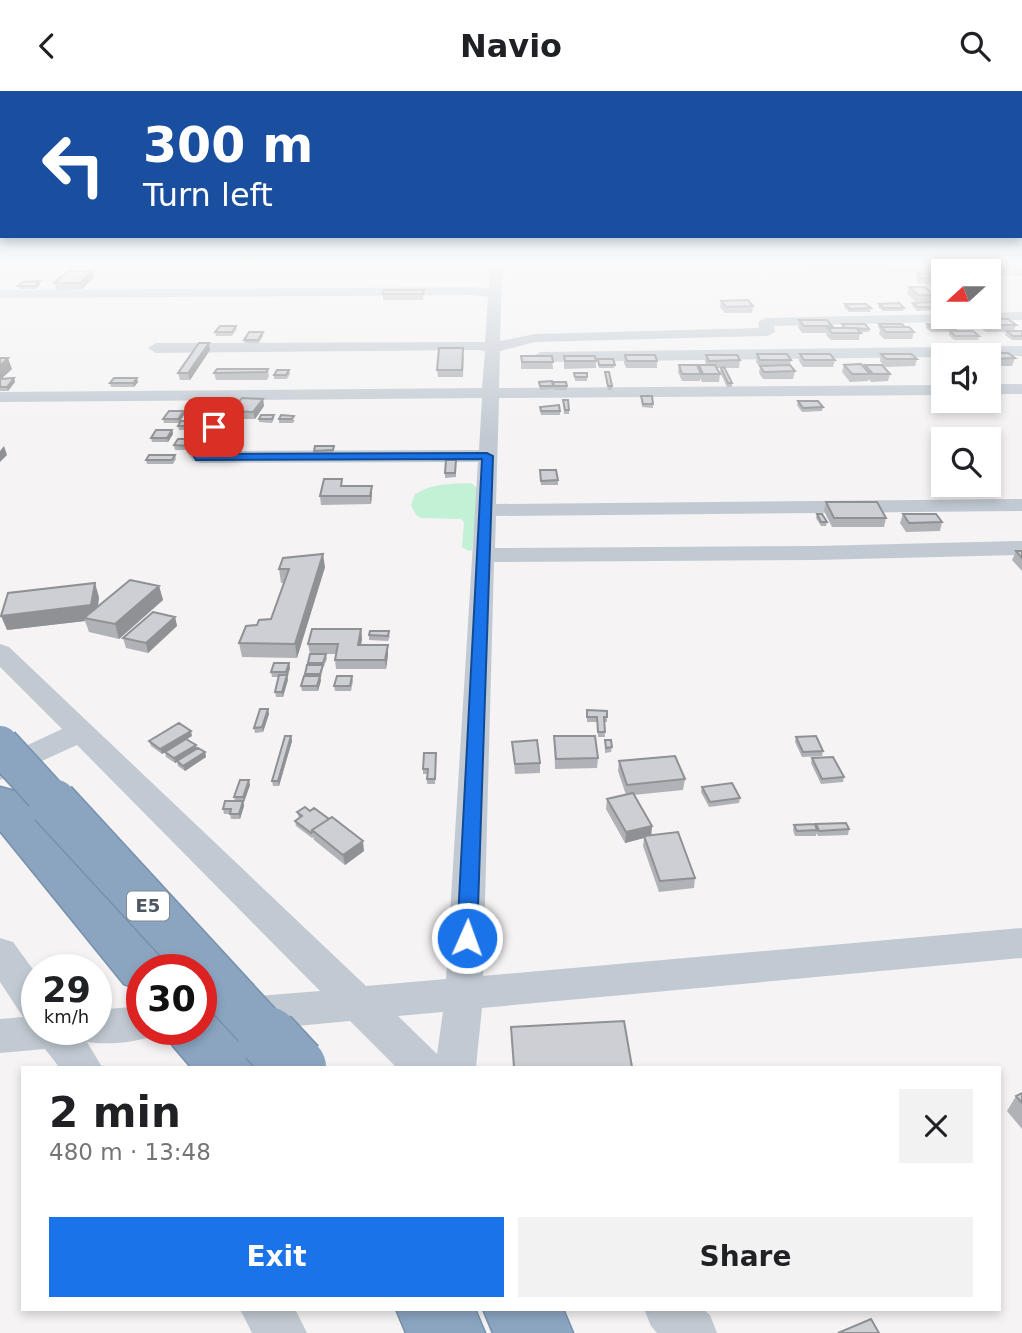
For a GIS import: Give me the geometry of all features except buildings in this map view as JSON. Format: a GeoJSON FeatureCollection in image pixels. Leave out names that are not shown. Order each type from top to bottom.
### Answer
{"type":"FeatureCollection","features":[{"type":"Feature","properties":{"kind":"highway","name":"E5"},"geometry":{"type":"LineString","coordinates":[[0,745],[295,1066]]}},
{"type":"Feature","properties":{"kind":"highway","name":"E5"},"geometry":{"type":"LineString","coordinates":[[0,802],[129,954]]}},
{"type":"Feature","properties":{"kind":"highway"},"geometry":{"type":"LineString","coordinates":[[206,1045],[224,1066]]}},
{"type":"Feature","properties":{"kind":"highway"},"geometry":{"type":"LineString","coordinates":[[432,1311],[451,1333]]}},
{"type":"Feature","properties":{"kind":"highway"},"geometry":{"type":"LineString","coordinates":[[519,1311],[539,1333]]}},
{"type":"Feature","properties":{"kind":"street"},"geometry":{"type":"LineString","coordinates":[[456,1066],[464,993],[493,320]]}},
{"type":"Feature","properties":{"kind":"street"},"geometry":{"type":"LineString","coordinates":[[156,348],[478,345],[492,348],[534,338],[768,332],[765,322],[852,320]]}},
{"type":"Feature","properties":{"kind":"street"},"geometry":{"type":"LineString","coordinates":[[540,357],[1022,351]]}},
{"type":"Feature","properties":{"kind":"street"},"geometry":{"type":"LineString","coordinates":[[1001,389],[1022,389]]}},
{"type":"Feature","properties":{"kind":"street"},"geometry":{"type":"LineString","coordinates":[[0,397],[931,390]]}},
{"type":"Feature","properties":{"kind":"street"},"geometry":{"type":"LineString","coordinates":[[214,427],[196,452],[200,457],[487,456]]}},
{"type":"Feature","properties":{"kind":"street"},"geometry":{"type":"LineString","coordinates":[[485,510],[1022,505]]}},
{"type":"Feature","properties":{"kind":"street"},"geometry":{"type":"LineString","coordinates":[[483,555],[815,553],[1022,548]]}},
{"type":"Feature","properties":{"kind":"street"},"geometry":{"type":"LineString","coordinates":[[0,652],[422,1066]]}},
{"type":"Feature","properties":{"kind":"street"},"geometry":{"type":"LineString","coordinates":[[0,770],[81,732]]}},
{"type":"Feature","properties":{"kind":"street"},"geometry":{"type":"LineString","coordinates":[[217,1017],[1022,943]]}},
{"type":"Feature","properties":{"kind":"street"},"geometry":{"type":"LineString","coordinates":[[0,953],[21,980]]}},
{"type":"Feature","properties":{"kind":"street"},"geometry":{"type":"LineString","coordinates":[[0,1036],[21,1031]]}},
{"type":"Feature","properties":{"kind":"street"},"geometry":{"type":"LineString","coordinates":[[68,1045],[81,1066]]}},
{"type":"Feature","properties":{"kind":"street"},"geometry":{"type":"LineString","coordinates":[[266,1311],[282,1333]]}},
{"type":"Feature","properties":{"kind":"street"},"geometry":{"type":"LineString","coordinates":[[670,1311],[692,1333]]}},
{"type":"Feature","properties":{"kind":"green space"},"geometry":{"type":"Polygon","coordinates":[[[471,483],[478,489],[472,550],[469,551],[462,547],[464,522],[461,519],[421,518],[416,515],[411,505],[415,494],[429,488],[471,483]]]}},
{"type":"Feature","properties":{"kind":"route"},"geometry":{"type":"LineString","coordinates":[[214,427],[196,452],[197,456],[206,459],[487,456],[467,938]]}}]}
